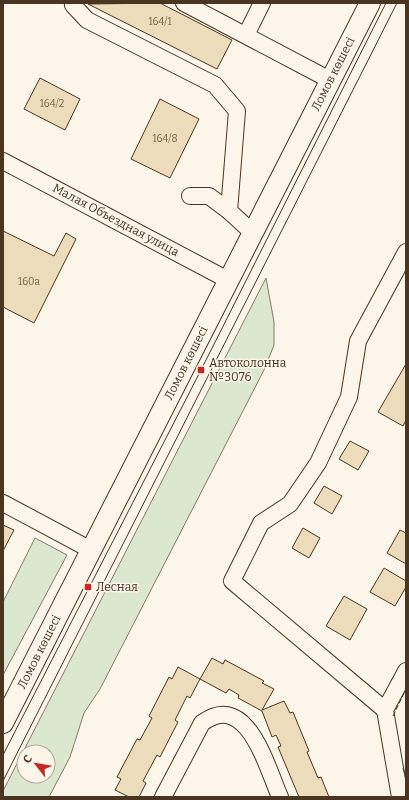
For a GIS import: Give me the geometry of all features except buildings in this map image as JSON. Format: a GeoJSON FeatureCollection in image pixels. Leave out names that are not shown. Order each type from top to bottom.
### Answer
{"type":"FeatureCollection","features":[{"type":"Feature","properties":{"kind":"main road","name":"Ломов көшесі"},"geometry":{"type":"LineString","coordinates":[[3,723],[370,3]]}},
{"type":"Feature","properties":{"kind":"street"},"geometry":{"type":"LineString","coordinates":[[74,3],[87,20],[214,85],[237,111],[230,211]]}},
{"type":"Feature","properties":{"kind":"street"},"geometry":{"type":"LineString","coordinates":[[184,3],[330,80]]}},
{"type":"Feature","properties":{"kind":"street"},"geometry":{"type":"LineString","coordinates":[[246,35],[262,3]]}},
{"type":"Feature","properties":{"kind":"street","name":"Малая Объездная улица"},"geometry":{"type":"LineString","coordinates":[[3,161],[228,280]]}},
{"type":"Feature","properties":{"kind":"street"},"geometry":{"type":"LineString","coordinates":[[190,196],[209,196],[230,211],[254,233]]}},
{"type":"Feature","properties":{"kind":"street"},"geometry":{"type":"LineString","coordinates":[[385,710],[232,581],[261,523],[290,504],[318,463],[349,397],[358,341],[406,252]]}},
{"type":"Feature","properties":{"kind":"street"},"geometry":{"type":"LineString","coordinates":[[3,503],[91,550]]}},
{"type":"Feature","properties":{"kind":"street"},"geometry":{"type":"LineString","coordinates":[[400,797],[385,710],[406,671]]}},
{"type":"Feature","properties":{"kind":"street"},"geometry":{"type":"LineString","coordinates":[[163,797],[202,723],[209,717],[222,715],[229,715],[239,719],[252,733],[280,797]]}},
{"type":"Feature","properties":{"kind":"green space"},"geometry":{"type":"Polygon","coordinates":[[[266,278],[274,322],[274,345],[264,370],[100,689],[84,713],[70,757],[56,784],[56,744],[27,744],[266,278]]]}},
{"type":"Feature","properties":{"kind":"green space"},"geometry":{"type":"Polygon","coordinates":[[[35,538],[67,555],[3,675],[3,602],[35,538]]]}},
{"type":"Feature","properties":{"kind":"green space"},"geometry":{"type":"Polygon","coordinates":[[[16,766],[16,784],[56,784],[49,797],[3,797],[3,791],[16,766]]]}},
{"type":"Feature","properties":{"kind":"tram line"},"geometry":{"type":"LineString","coordinates":[[3,755],[201,370],[386,3]]}},
{"type":"Feature","properties":{"kind":"tram line"},"geometry":{"type":"LineString","coordinates":[[3,781],[397,3]]}},
{"type":"Feature","properties":{"kind":"fence"},"geometry":{"type":"LineString","coordinates":[[393,716],[406,689]]}},
{"type":"Feature","properties":{"kind":"fence"},"geometry":{"type":"LineString","coordinates":[[403,768],[406,779]]}},
{"type":"Feature","properties":{"kind":"place","name":"Автоколонна №3076"},"geometry":{"type":"Point","coordinates":[201,370]}},
{"type":"Feature","properties":{"kind":"place","name":"Лесная"},"geometry":{"type":"Point","coordinates":[88,587]}}]}
